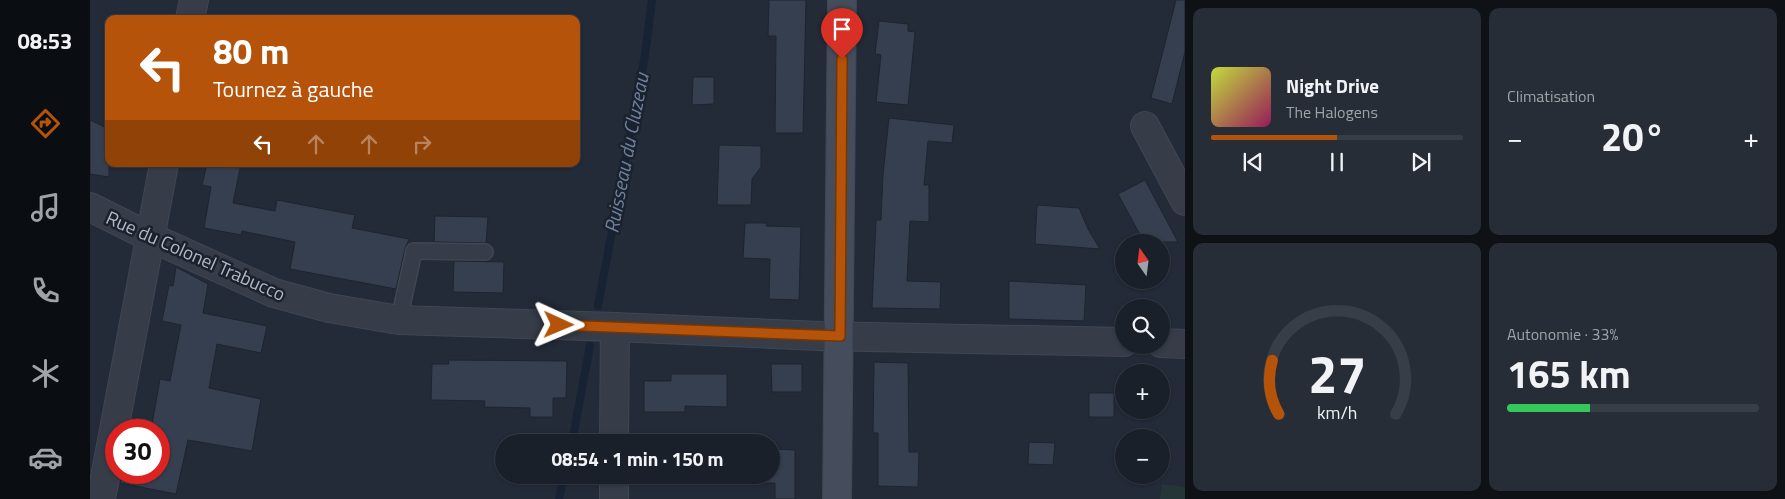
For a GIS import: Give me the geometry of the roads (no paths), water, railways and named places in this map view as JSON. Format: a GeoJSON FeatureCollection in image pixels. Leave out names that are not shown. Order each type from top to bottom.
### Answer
{"type":"FeatureCollection","features":[{"type":"Feature","properties":{"kind":"main road"},"geometry":{"type":"LineString","coordinates":[[837,499],[842,0]]}},
{"type":"Feature","properties":{"kind":"street"},"geometry":{"type":"LineString","coordinates":[[191,15],[194,0]]}},
{"type":"Feature","properties":{"kind":"street"},"geometry":{"type":"LineString","coordinates":[[1144,126],[1185,201]]}},
{"type":"Feature","properties":{"kind":"street"},"geometry":{"type":"LineString","coordinates":[[101,499],[163,167]]}},
{"type":"Feature","properties":{"kind":"street","name":"Rue du Colonel Trabucco"},"geometry":{"type":"LineString","coordinates":[[90,207],[150,237],[274,293],[329,308],[399,320],[615,326],[840,336],[1115,342]]}},
{"type":"Feature","properties":{"kind":"street"},"geometry":{"type":"LineString","coordinates":[[614,434],[615,326]]}},
{"type":"Feature","properties":{"kind":"street"},"geometry":{"type":"LineString","coordinates":[[1170,343],[1185,344]]}},
{"type":"Feature","properties":{"kind":"street"},"geometry":{"type":"LineString","coordinates":[[614,484],[614,499]]}},
{"type":"Feature","properties":{"kind":"lane"},"geometry":{"type":"LineString","coordinates":[[399,320],[414,250],[485,252]]}},
{"type":"Feature","properties":{"kind":"waterway","name":"Ruisseau du Cluzeau"},"geometry":{"type":"LineString","coordinates":[[598,306],[645,55],[652,0]]}},
{"type":"Feature","properties":{"kind":"waterway","name":"Ruisseau du Cluzeau"},"geometry":{"type":"LineString","coordinates":[[574,434],[590,346]]}},
{"type":"Feature","properties":{"kind":"waterway","name":"Ruisseau du Cluzeau"},"geometry":{"type":"LineString","coordinates":[[559,499],[562,484]]}}]}
